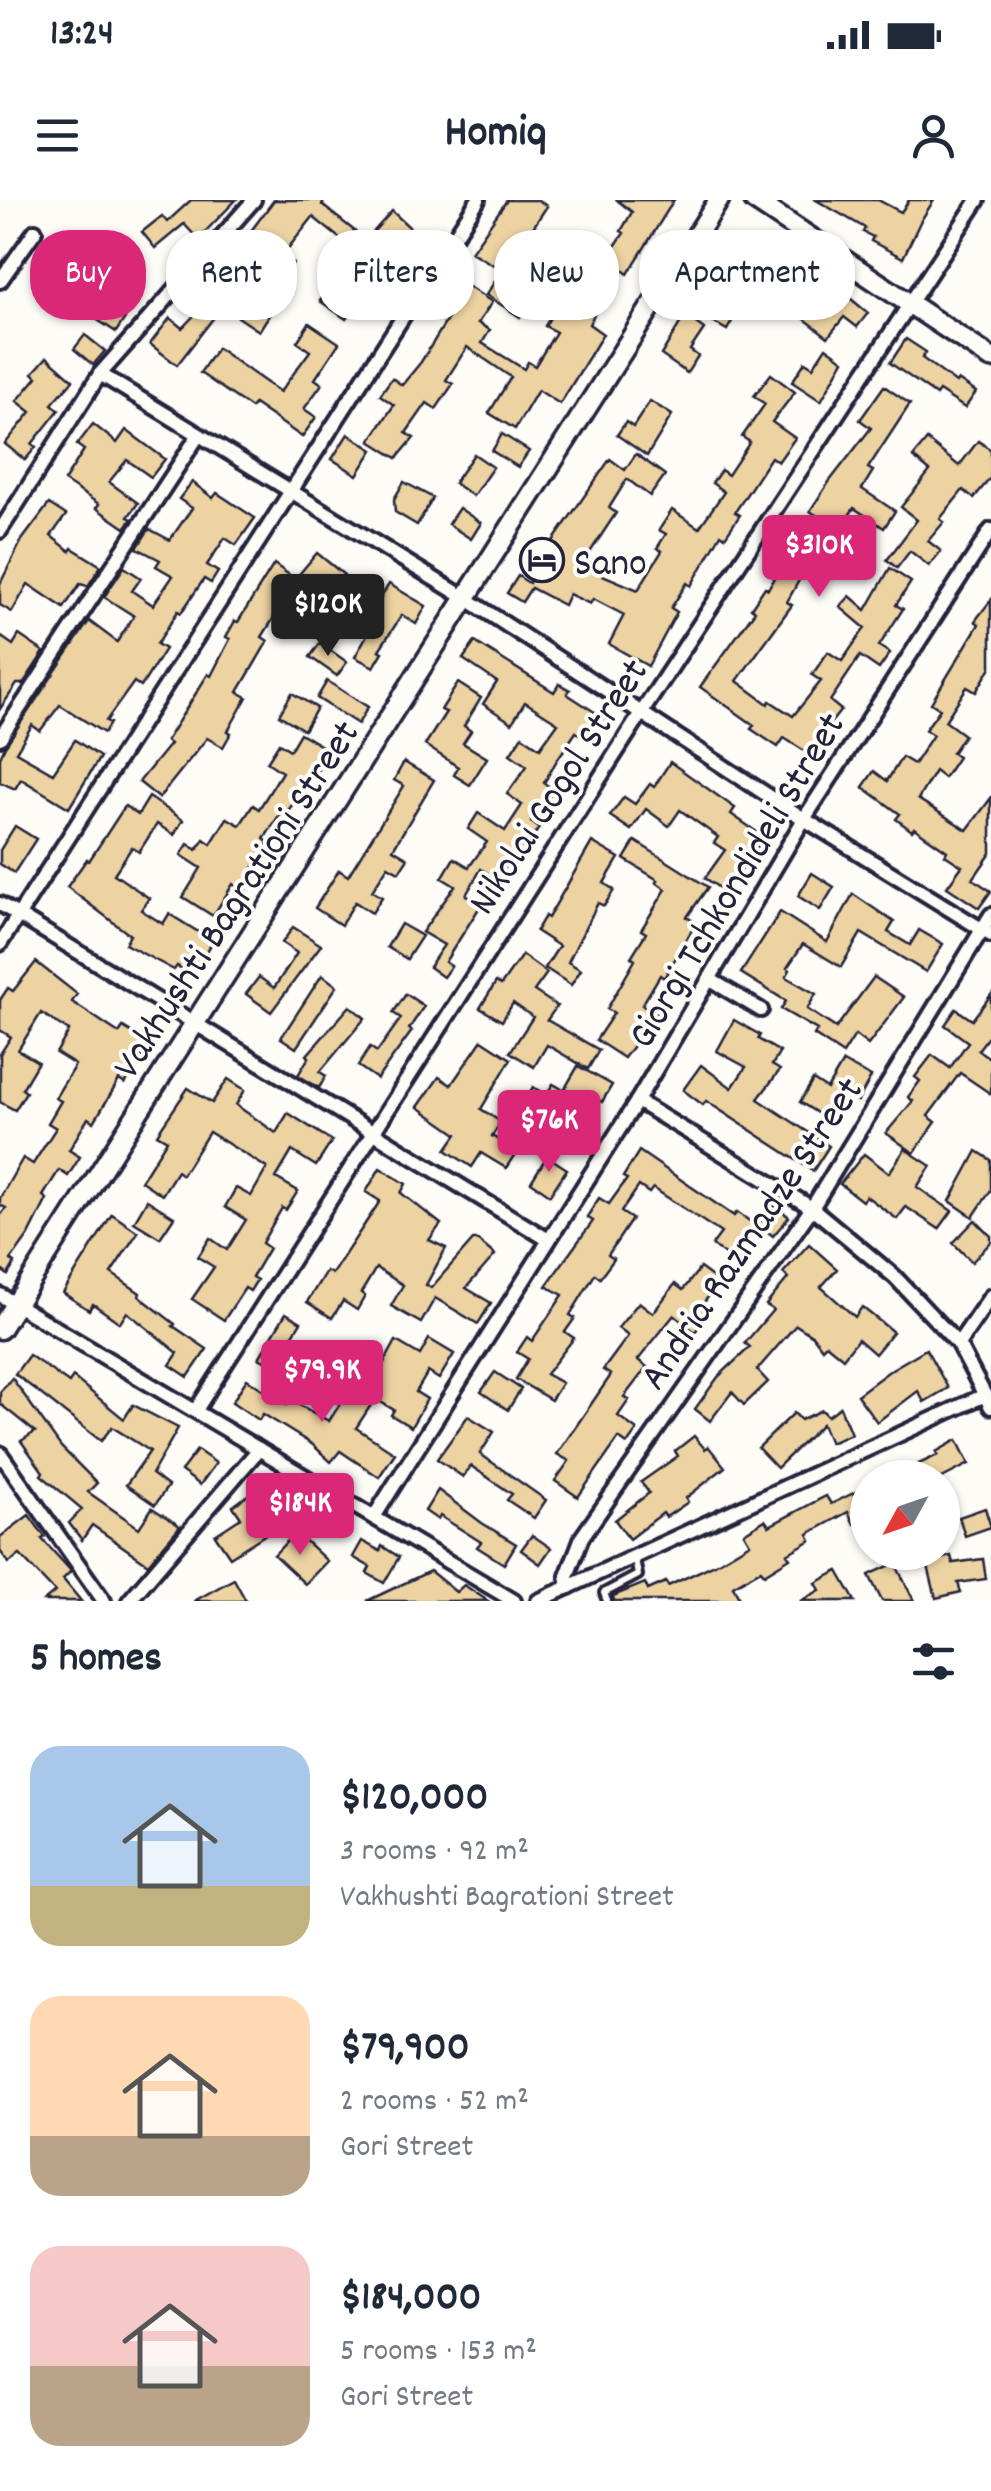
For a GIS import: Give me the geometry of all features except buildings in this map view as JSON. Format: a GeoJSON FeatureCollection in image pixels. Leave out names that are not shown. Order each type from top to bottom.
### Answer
{"type":"FeatureCollection","features":[{"type":"Feature","properties":{"kind":"street"},"geometry":{"type":"LineString","coordinates":[[0,531],[100,374],[254,200]]}},
{"type":"Feature","properties":{"kind":"street"},"geometry":{"type":"LineString","coordinates":[[0,944],[478,200]]}},
{"type":"Feature","properties":{"kind":"street","name":"Vakhushti Bagrationi Street"},"geometry":{"type":"LineString","coordinates":[[0,1329],[8,1300],[194,1024],[719,200]]}},
{"type":"Feature","properties":{"kind":"street"},"geometry":{"type":"LineString","coordinates":[[754,200],[991,358]]}},
{"type":"Feature","properties":{"kind":"street","name":"Nikolai Gogol Street"},"geometry":{"type":"LineString","coordinates":[[196,1410],[642,712],[978,200]]}},
{"type":"Feature","properties":{"kind":"street"},"geometry":{"type":"LineString","coordinates":[[0,281],[30,237]]}},
{"type":"Feature","properties":{"kind":"street"},"geometry":{"type":"LineString","coordinates":[[100,374],[467,599],[804,819],[986,932]]}},
{"type":"Feature","properties":{"kind":"street"},"geometry":{"type":"LineString","coordinates":[[0,738],[198,436]]}},
{"type":"Feature","properties":{"kind":"street","name":"Giorgi Tchkondideli Street"},"geometry":{"type":"LineString","coordinates":[[374,1517],[637,1102],[804,819],[991,530]]}},
{"type":"Feature","properties":{"kind":"street"},"geometry":{"type":"LineString","coordinates":[[0,904],[547,1239]]}},
{"type":"Feature","properties":{"kind":"street","name":"Andria Razmadze Street"},"geometry":{"type":"LineString","coordinates":[[569,1587],[567,1576],[582,1537],[812,1208],[986,932],[991,915]]}},
{"type":"Feature","properties":{"kind":"street"},"geometry":{"type":"LineString","coordinates":[[708,980],[761,1010]]}},
{"type":"Feature","properties":{"kind":"street"},"geometry":{"type":"LineString","coordinates":[[538,1601],[988,1401],[958,1344],[896,1276],[812,1208],[637,1102]]}},
{"type":"Feature","properties":{"kind":"street"},"geometry":{"type":"LineString","coordinates":[[958,1344],[991,1296]]}},
{"type":"Feature","properties":{"kind":"street"},"geometry":{"type":"LineString","coordinates":[[8,1300],[514,1601]]}},
{"type":"Feature","properties":{"kind":"street"},"geometry":{"type":"LineString","coordinates":[[129,1601],[259,1449]]}},
{"type":"Feature","properties":{"kind":"street"},"geometry":{"type":"LineString","coordinates":[[0,1453],[104,1601]]}},
{"type":"Feature","properties":{"kind":"lane"},"geometry":{"type":"LineString","coordinates":[[607,1601],[604,1593],[638,1575],[635,1559]]}},
{"type":"Feature","properties":{"kind":"place","name":"Sano"},"geometry":{"type":"Point","coordinates":[542,560]}}]}
